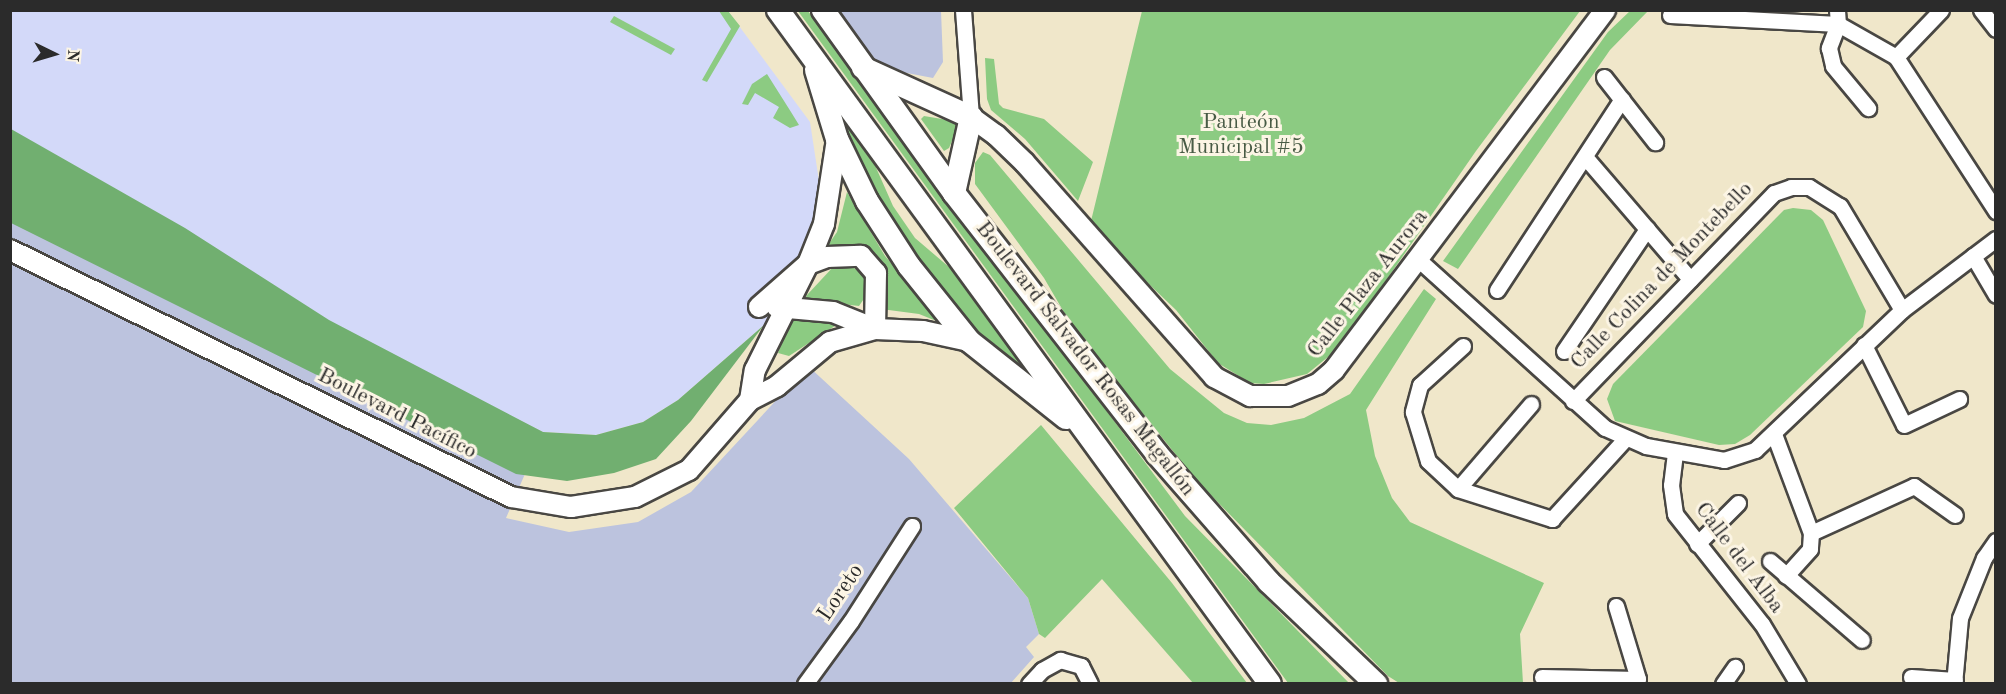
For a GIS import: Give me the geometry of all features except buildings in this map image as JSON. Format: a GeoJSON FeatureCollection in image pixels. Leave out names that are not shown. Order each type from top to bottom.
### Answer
{"type":"FeatureCollection","features":[{"type":"Feature","properties":{"kind":"highway","name":"Boulevard Salvador Rosas Magallón"},"geometry":{"type":"LineString","coordinates":[[778,10],[1270,684]]}},
{"type":"Feature","properties":{"kind":"highway","name":"Boulevard Salvador Rosas Magallón"},"geometry":{"type":"LineString","coordinates":[[823,10],[954,193],[1157,454],[1227,537],[1309,622],[1376,684]]}},
{"type":"Feature","properties":{"kind":"highway"},"geometry":{"type":"LineString","coordinates":[[811,56],[837,140],[867,201],[909,266],[969,341],[1088,435]]}},
{"type":"Feature","properties":{"kind":"highway"},"geometry":{"type":"LineString","coordinates":[[862,67],[971,117],[954,193]]}},
{"type":"Feature","properties":{"kind":"main road","name":"Calle Plaza Aurora"},"geometry":{"type":"LineString","coordinates":[[971,117],[996,135],[1025,163],[1214,377],[1250,396],[1288,396],[1318,384],[1334,370],[1420,261],[1605,10]]}},
{"type":"Feature","properties":{"kind":"main road"},"geometry":{"type":"LineString","coordinates":[[750,400],[755,370],[808,264],[824,224],[837,140]]}},
{"type":"Feature","properties":{"kind":"main road","name":"Boulevard Pacífico"},"geometry":{"type":"LineString","coordinates":[[10,250],[520,499],[571,507],[634,497],[667,483],[689,470],[750,400],[777,386],[831,342],[875,329],[923,331],[969,341]]}},
{"type":"Feature","properties":{"kind":"main road"},"geometry":{"type":"LineString","coordinates":[[845,254],[861,256],[871,263],[878,285],[875,329],[833,312],[787,305],[759,307],[808,264],[845,254]]}},
{"type":"Feature","properties":{"kind":"street"},"geometry":{"type":"LineString","coordinates":[[963,10],[971,117]]}},
{"type":"Feature","properties":{"kind":"street"},"geometry":{"type":"LineString","coordinates":[[1896,57],[1941,10]]}},
{"type":"Feature","properties":{"kind":"street"},"geometry":{"type":"LineString","coordinates":[[1981,10],[1995,29]]}},
{"type":"Feature","properties":{"kind":"street"},"geometry":{"type":"LineString","coordinates":[[1670,15],[1838,17],[1896,57],[1995,211]]}},
{"type":"Feature","properties":{"kind":"street"},"geometry":{"type":"LineString","coordinates":[[1838,17],[1829,48],[1833,66],[1868,108]]}},
{"type":"Feature","properties":{"kind":"street"},"geometry":{"type":"LineString","coordinates":[[1605,77],[1655,142]]}},
{"type":"Feature","properties":{"kind":"street"},"geometry":{"type":"LineString","coordinates":[[1497,290],[1623,99]]}},
{"type":"Feature","properties":{"kind":"street"},"geometry":{"type":"LineString","coordinates":[[1586,158],[1690,279]]}},
{"type":"Feature","properties":{"kind":"street","name":"Calle Colina de Montebello"},"geometry":{"type":"LineString","coordinates":[[1573,401],[1774,193],[1791,187],[1809,187],[1840,206],[1902,310]]}},
{"type":"Feature","properties":{"kind":"street"},"geometry":{"type":"LineString","coordinates":[[1564,351],[1647,229]]}},
{"type":"Feature","properties":{"kind":"street"},"geometry":{"type":"LineString","coordinates":[[1420,261],[1573,401],[1626,440],[1706,459],[1741,457],[1774,434],[1902,310],[1995,239]]}},
{"type":"Feature","properties":{"kind":"street"},"geometry":{"type":"LineString","coordinates":[[1973,256],[1995,295]]}},
{"type":"Feature","properties":{"kind":"street"},"geometry":{"type":"LineString","coordinates":[[1864,345],[1904,425],[1959,399]]}},
{"type":"Feature","properties":{"kind":"street"},"geometry":{"type":"LineString","coordinates":[[1463,346],[1420,385],[1413,412],[1428,461],[1458,489],[1552,519],[1626,440]]}},
{"type":"Feature","properties":{"kind":"street"},"geometry":{"type":"LineString","coordinates":[[1458,489],[1531,404]]}},
{"type":"Feature","properties":{"kind":"street"},"geometry":{"type":"LineString","coordinates":[[1774,434],[1811,532],[1810,549],[1786,576]]}},
{"type":"Feature","properties":{"kind":"street","name":"Calle del Alba"},"geometry":{"type":"LineString","coordinates":[[1675,453],[1671,500],[1675,514],[1762,624],[1797,684]]}},
{"type":"Feature","properties":{"kind":"street"},"geometry":{"type":"LineString","coordinates":[[1811,532],[1914,486],[1955,515]]}},
{"type":"Feature","properties":{"kind":"street"},"geometry":{"type":"LineString","coordinates":[[1697,544],[1738,503]]}},
{"type":"Feature","properties":{"kind":"street","name":"Loreto"},"geometry":{"type":"LineString","coordinates":[[805,684],[852,621],[912,526]]}},
{"type":"Feature","properties":{"kind":"street"},"geometry":{"type":"LineString","coordinates":[[1911,678],[1954,682],[1960,618],[1984,558],[1995,541]]}},
{"type":"Feature","properties":{"kind":"street"},"geometry":{"type":"LineString","coordinates":[[1770,561],[1862,640]]}},
{"type":"Feature","properties":{"kind":"street"},"geometry":{"type":"LineString","coordinates":[[1542,677],[1640,681],[1616,606]]}},
{"type":"Feature","properties":{"kind":"street"},"geometry":{"type":"LineString","coordinates":[[1029,684],[1042,670],[1060,660],[1081,666],[1090,684]]}},
{"type":"Feature","properties":{"kind":"street"},"geometry":{"type":"LineString","coordinates":[[1724,684],[1735,667]]}},
{"type":"Feature","properties":{"kind":"shaded area"},"geometry":{"type":"Polygon","coordinates":[[[10,11],[728,11],[810,122],[819,181],[814,220],[801,255],[764,325],[678,400],[643,422],[596,435],[543,432],[11,169],[10,11]]]}},
{"type":"Feature","properties":{"kind":"shaded area"},"geometry":{"type":"Polygon","coordinates":[[[840,11],[941,11],[943,62],[933,78],[881,68],[840,11]]]}},
{"type":"Feature","properties":{"kind":"shaded area"},"geometry":{"type":"Polygon","coordinates":[[[10,169],[543,432],[506,518],[569,532],[638,522],[691,492],[808,366],[909,459],[1028,598],[1039,634],[1026,647],[1034,657],[1010,684],[11,683],[10,169]]]}},
{"type":"Feature","properties":{"kind":"green space"},"geometry":{"type":"Polygon","coordinates":[[[1631,10],[1648,11],[1610,50],[1458,269],[1443,261],[1608,32],[1631,10]]]}},
{"type":"Feature","properties":{"kind":"green space"},"geometry":{"type":"Polygon","coordinates":[[[719,11],[728,11],[740,26],[707,82],[702,80],[731,29],[719,11]]]}},
{"type":"Feature","properties":{"kind":"green space"},"geometry":{"type":"Polygon","coordinates":[[[798,11],[808,11],[1185,516],[1349,683],[1288,683],[798,11]]]}},
{"type":"Feature","properties":{"kind":"green space","name":"Panteón Municipal #5"},"geometry":{"type":"Polygon","coordinates":[[[1142,11],[1580,11],[1476,151],[1339,348],[1307,374],[1264,384],[1250,383],[1218,363],[1176,310],[1129,265],[1091,221],[1142,11]]]}},
{"type":"Feature","properties":{"kind":"green space"},"geometry":{"type":"Polygon","coordinates":[[[614,16],[675,49],[671,55],[610,22],[614,16]]]}},
{"type":"Feature","properties":{"kind":"green space"},"geometry":{"type":"Polygon","coordinates":[[[985,58],[994,59],[999,104],[1003,108],[1044,119],[1093,162],[1078,201],[1025,139],[991,110],[987,99],[985,58]]]}},
{"type":"Feature","properties":{"kind":"green space"},"geometry":{"type":"Polygon","coordinates":[[[767,74],[799,125],[790,128],[773,118],[779,107],[755,93],[748,105],[742,104],[752,84],[767,74]]]}},
{"type":"Feature","properties":{"kind":"green space"},"geometry":{"type":"Polygon","coordinates":[[[836,112],[874,163],[893,206],[915,238],[956,273],[1069,427],[966,325],[882,211],[836,112]]]}},
{"type":"Feature","properties":{"kind":"green space"},"geometry":{"type":"Polygon","coordinates":[[[924,116],[960,122],[949,148],[944,151],[921,119],[924,116]]]}},
{"type":"Feature","properties":{"kind":"green space"},"geometry":{"type":"Polygon","coordinates":[[[11,129],[185,228],[329,320],[543,432],[596,435],[643,422],[678,400],[764,325],[691,421],[656,459],[614,473],[567,481],[516,474],[11,223],[11,129]]]}},
{"type":"Feature","properties":{"kind":"green space"},"geometry":{"type":"Polygon","coordinates":[[[983,152],[990,155],[1170,369],[1224,413],[1247,423],[1271,425],[1304,418],[1350,394],[1424,289],[1436,299],[1366,410],[1375,456],[1392,498],[1410,522],[1544,583],[1520,634],[1523,683],[1399,683],[1388,676],[1198,482],[1072,326],[1044,278],[975,184],[975,163],[983,152]]]}},
{"type":"Feature","properties":{"kind":"green space"},"geometry":{"type":"Polygon","coordinates":[[[847,192],[885,256],[944,324],[919,314],[881,309],[883,268],[875,253],[852,246],[826,248],[837,232],[847,192]]]}},
{"type":"Feature","properties":{"kind":"green space"},"geometry":{"type":"Polygon","coordinates":[[[1793,208],[1811,210],[1823,220],[1866,311],[1863,327],[1750,435],[1735,444],[1719,445],[1615,421],[1607,399],[1613,384],[1784,210],[1793,208]]]}},
{"type":"Feature","properties":{"kind":"green space"},"geometry":{"type":"Polygon","coordinates":[[[848,264],[866,276],[870,290],[859,306],[807,300],[806,296],[835,265],[848,264]]]}},
{"type":"Feature","properties":{"kind":"green space"},"geometry":{"type":"Polygon","coordinates":[[[798,317],[841,322],[789,356],[778,353],[789,322],[798,317]]]}},
{"type":"Feature","properties":{"kind":"green space"},"geometry":{"type":"Polygon","coordinates":[[[1041,425],[1172,583],[1247,683],[1193,683],[1102,579],[1045,638],[1039,634],[1028,598],[954,508],[1041,425]]]}}]}
